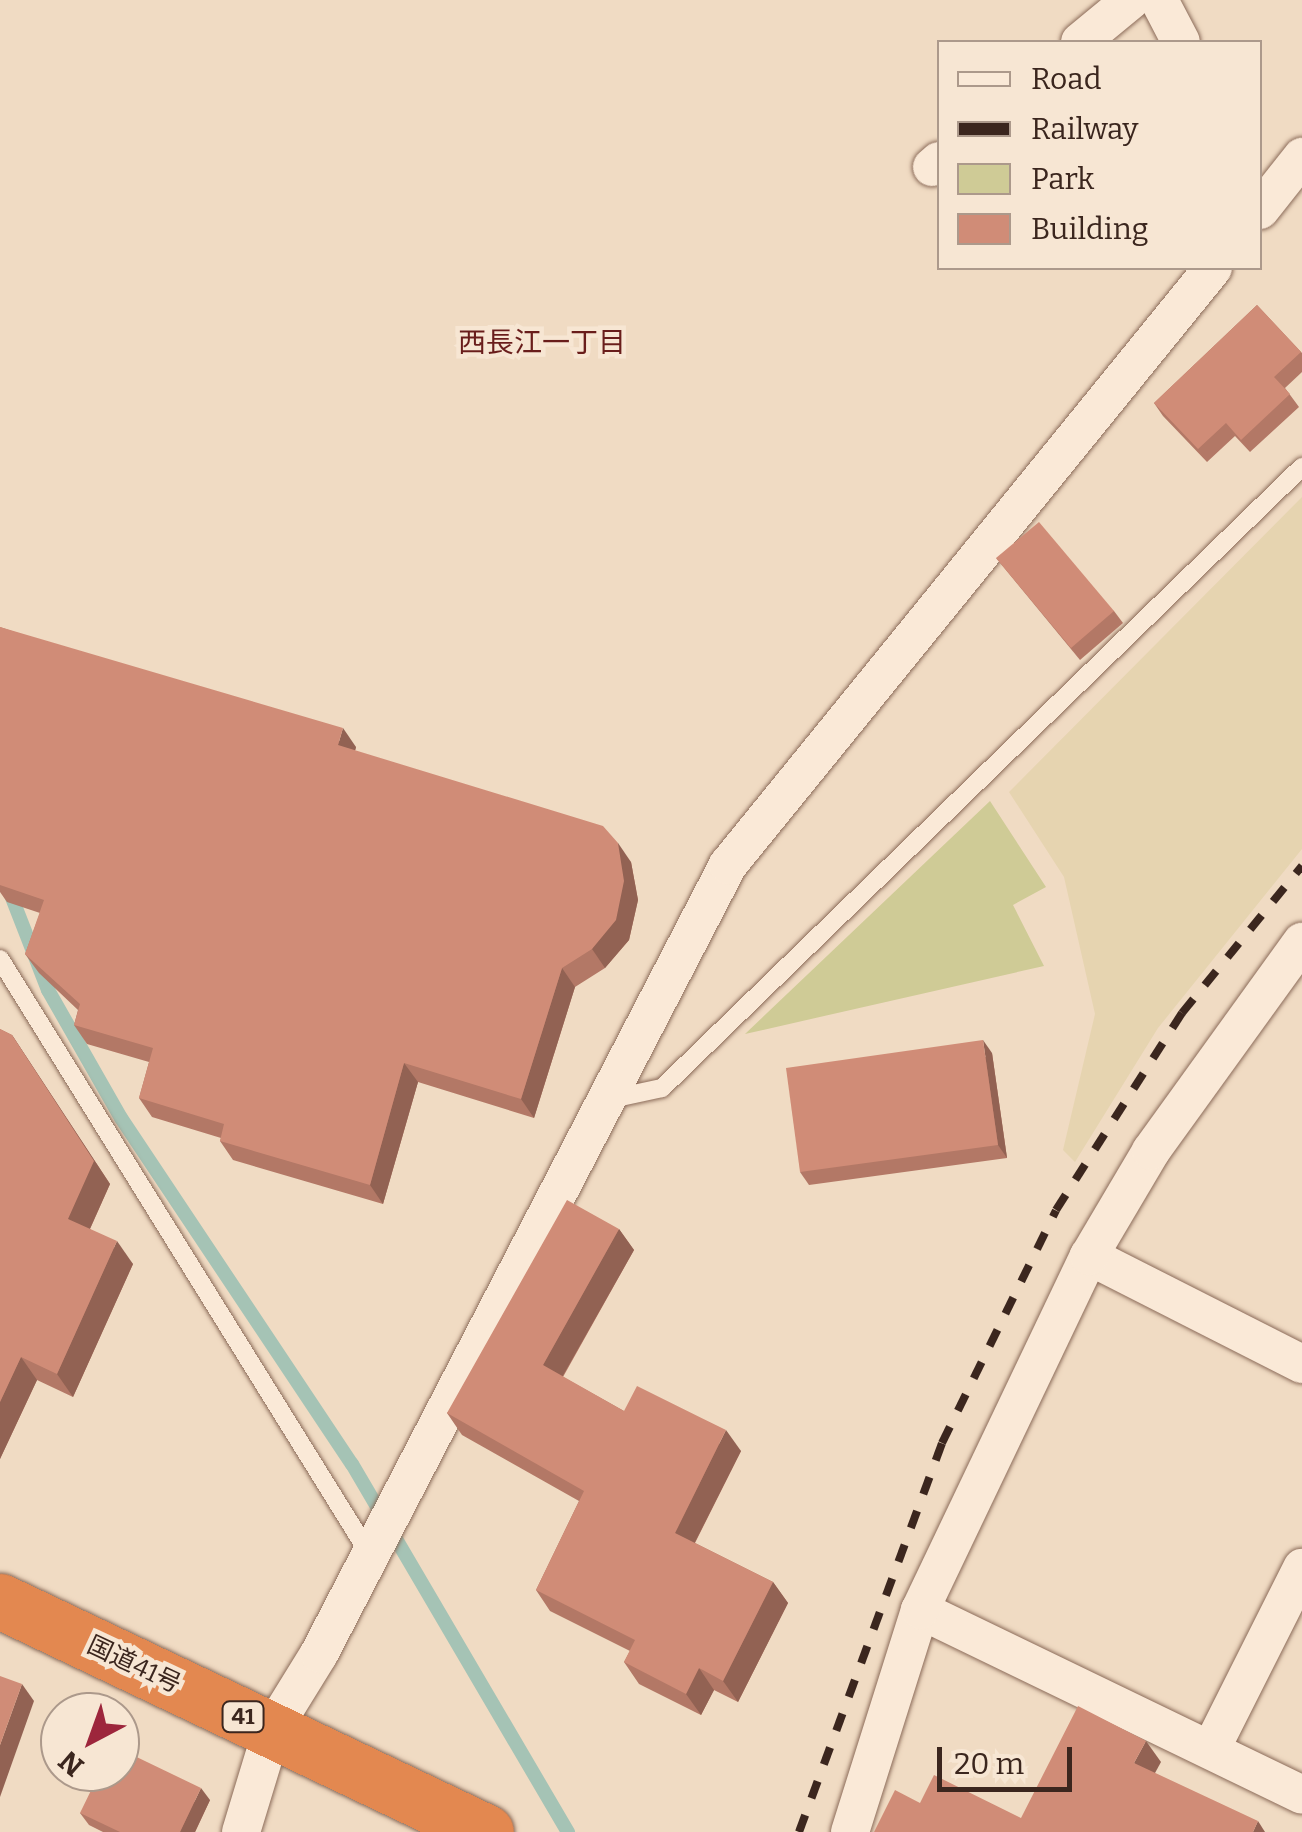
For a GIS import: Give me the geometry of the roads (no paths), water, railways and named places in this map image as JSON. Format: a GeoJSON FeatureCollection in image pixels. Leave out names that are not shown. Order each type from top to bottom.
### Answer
{"type":"FeatureCollection","features":[{"type":"Feature","properties":{"kind":"highway","name":"国道41号"},"geometry":{"type":"LineString","coordinates":[[0,1602],[486,1832]]}},
{"type":"Feature","properties":{"kind":"street"},"geometry":{"type":"LineString","coordinates":[[1082,40],[1131,0]]}},
{"type":"Feature","properties":{"kind":"street"},"geometry":{"type":"LineString","coordinates":[[1159,0],[1180,40]]}},
{"type":"Feature","properties":{"kind":"street"},"geometry":{"type":"LineString","coordinates":[[1262,207],[1302,157]]}},
{"type":"Feature","properties":{"kind":"street"},"geometry":{"type":"LineString","coordinates":[[241,1832],[272,1730],[319,1654],[728,865],[1211,270]]}},
{"type":"Feature","properties":{"kind":"street"},"geometry":{"type":"LineString","coordinates":[[850,1832],[920,1610],[1089,1256],[1151,1151],[1302,942]]}},
{"type":"Feature","properties":{"kind":"street"},"geometry":{"type":"LineString","coordinates":[[1089,1256],[1302,1364]]}},
{"type":"Feature","properties":{"kind":"street"},"geometry":{"type":"LineString","coordinates":[[1211,1750],[1302,1568]]}},
{"type":"Feature","properties":{"kind":"street"},"geometry":{"type":"LineString","coordinates":[[920,1610],[1302,1794]]}},
{"type":"Feature","properties":{"kind":"lane"},"geometry":{"type":"LineString","coordinates":[[608,1099],[662,1088],[1302,467]]}},
{"type":"Feature","properties":{"kind":"lane"},"geometry":{"type":"LineString","coordinates":[[0,960],[370,1556]]}},
{"type":"Feature","properties":{"kind":"waterway"},"geometry":{"type":"LineString","coordinates":[[0,867],[48,990],[121,1118],[352,1464],[568,1832]]}},
{"type":"Feature","properties":{"kind":"railway"},"geometry":{"type":"LineString","coordinates":[[799,1832],[942,1443],[1056,1210],[1182,1013],[1302,866]]}},
{"type":"Feature","properties":{"kind":"district","name":"西長江一丁目"},"geometry":{"type":"Point","coordinates":[542,343]}}]}
